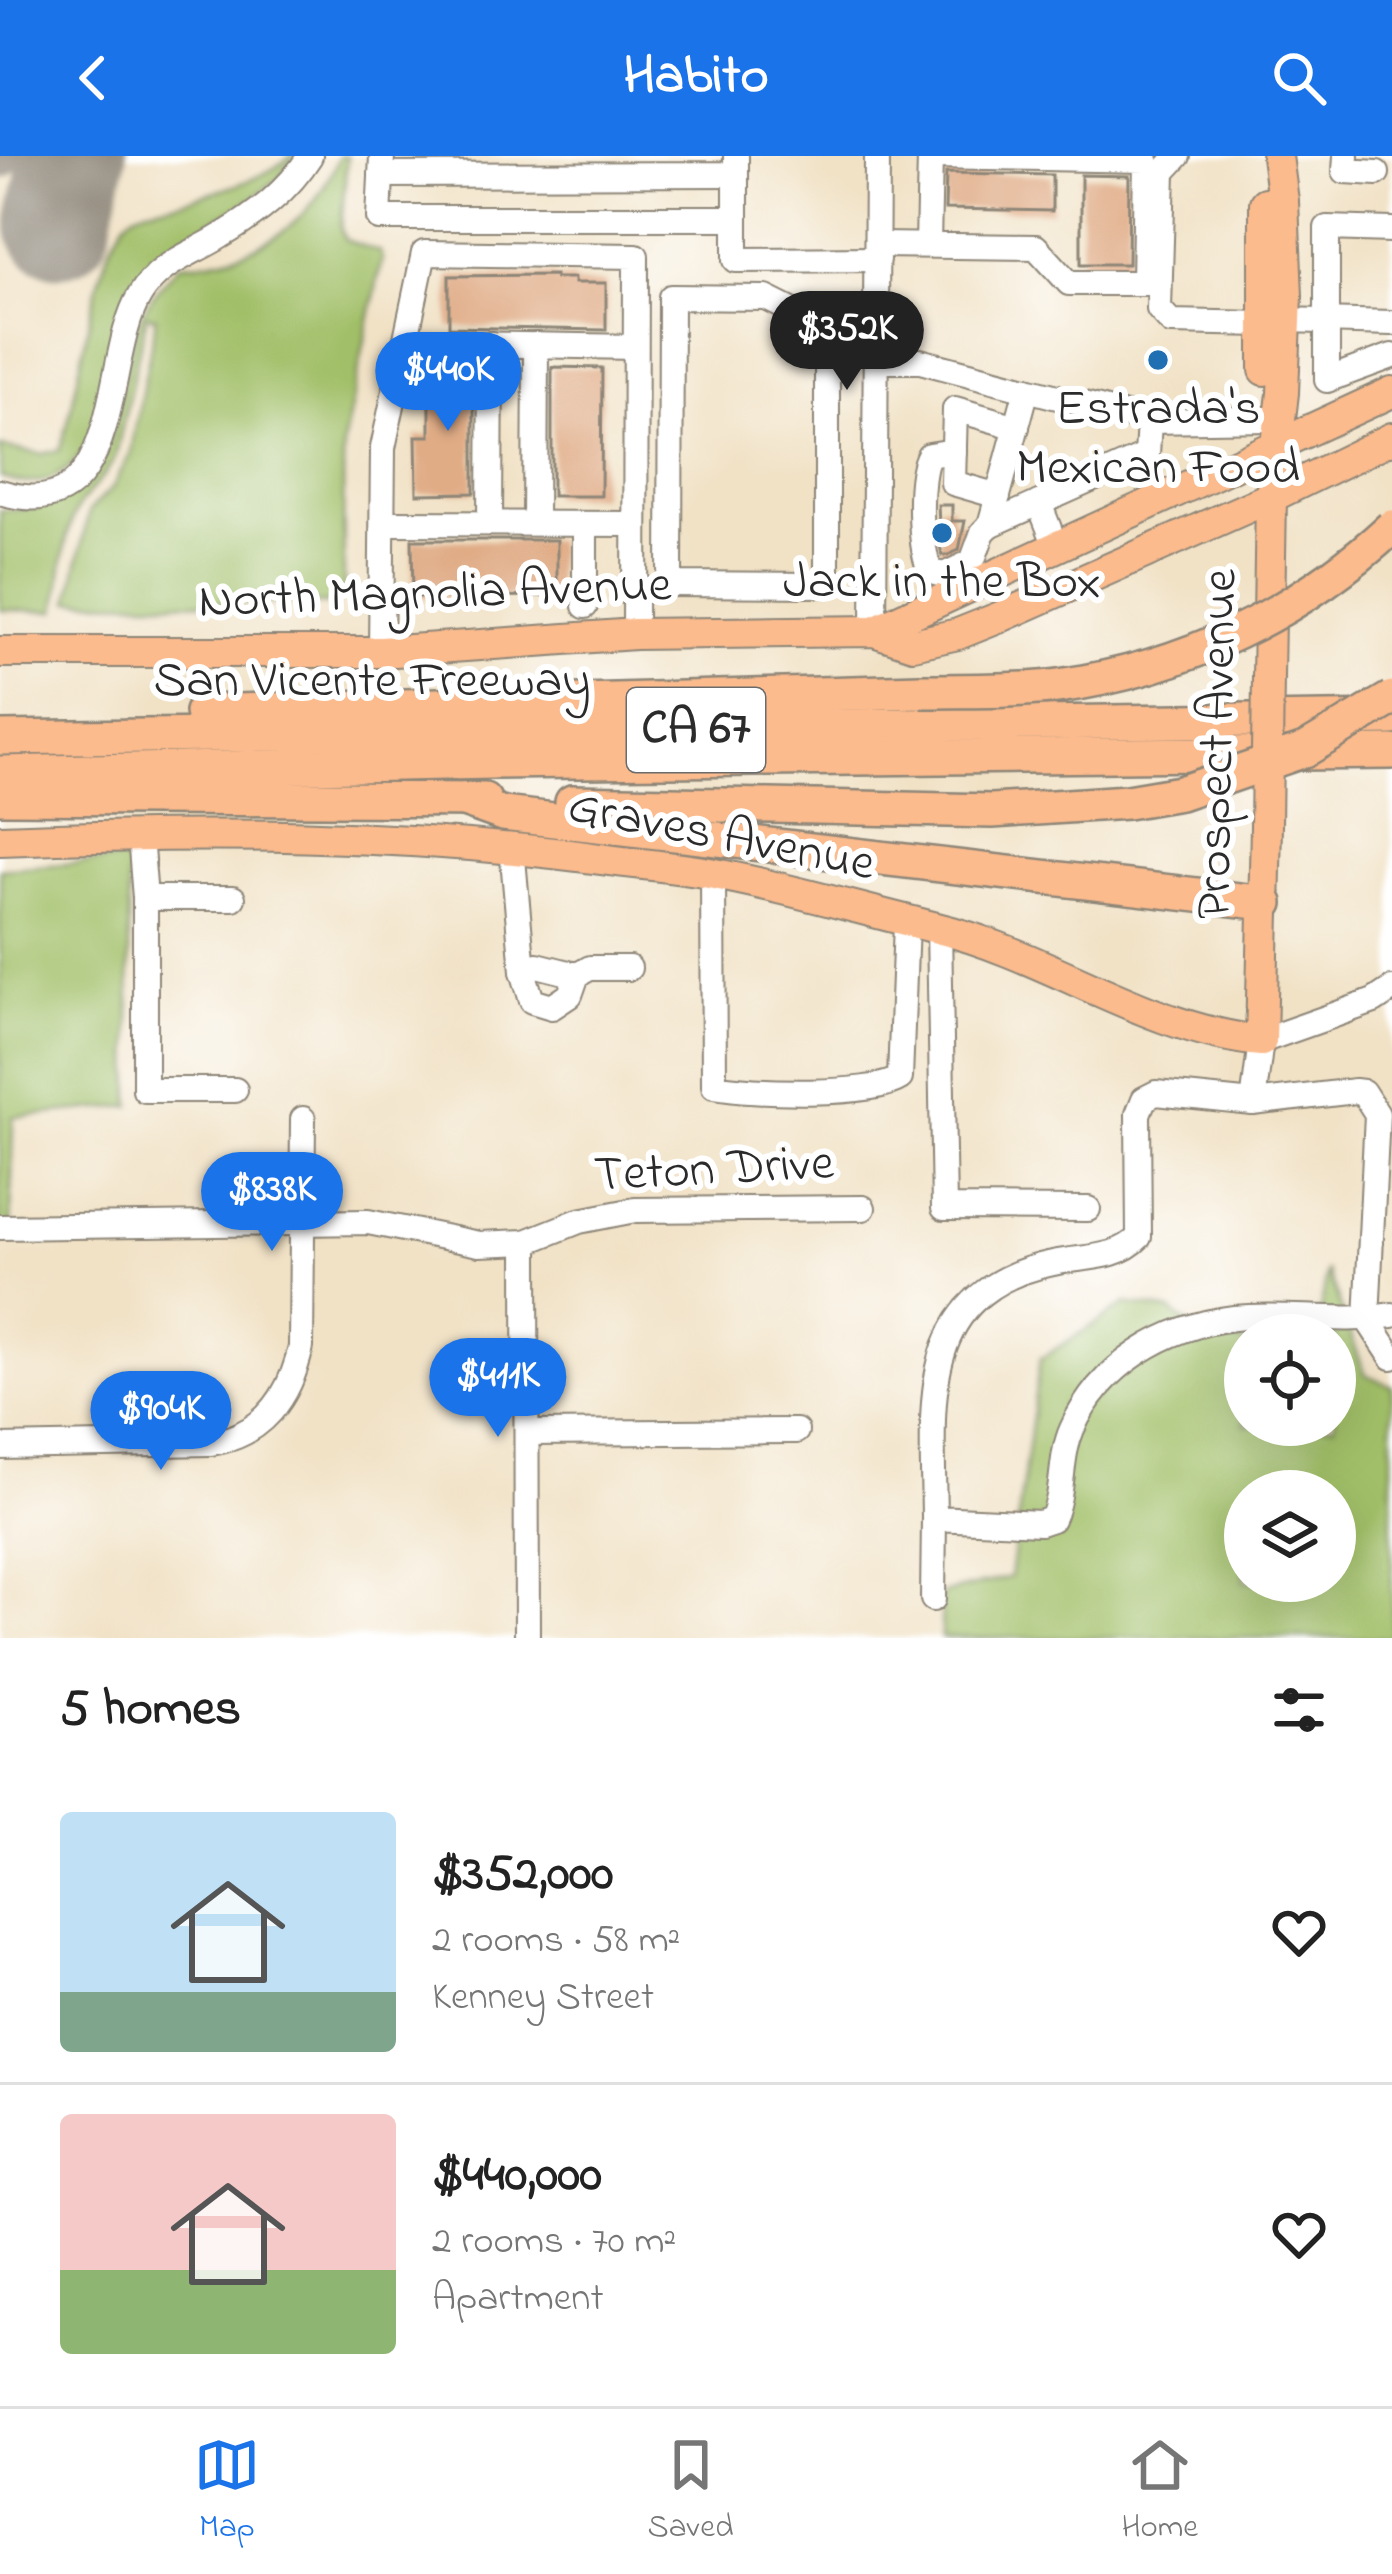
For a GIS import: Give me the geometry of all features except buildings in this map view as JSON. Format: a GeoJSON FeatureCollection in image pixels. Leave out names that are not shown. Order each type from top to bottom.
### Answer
{"type":"FeatureCollection","features":[{"type":"Feature","properties":{"kind":"highway"},"geometry":{"type":"LineString","coordinates":[[0,734],[97,717],[320,706],[1057,686],[1169,660],[1219,643],[1292,605],[1392,527]]}},
{"type":"Feature","properties":{"kind":"highway"},"geometry":{"type":"LineString","coordinates":[[1214,722],[1392,702]]}},
{"type":"Feature","properties":{"kind":"highway"},"geometry":{"type":"LineString","coordinates":[[0,796],[992,812],[1127,802],[1180,793],[1305,750],[1392,702]]}},
{"type":"Feature","properties":{"kind":"highway","name":"San Vicente Freeway"},"geometry":{"type":"LineString","coordinates":[[0,734],[1392,718]]}},
{"type":"Feature","properties":{"kind":"highway","name":"San Vicente Freeway"},"geometry":{"type":"LineString","coordinates":[[0,773],[1392,752]]}},
{"type":"Feature","properties":{"kind":"highway"},"geometry":{"type":"LineString","coordinates":[[464,800],[503,814],[1266,903]]}},
{"type":"Feature","properties":{"kind":"main road","name":"Prospect Avenue"},"geometry":{"type":"LineString","coordinates":[[1261,1041],[1270,497],[1273,433],[1283,393],[1275,322],[1283,201],[1273,156]]}},
{"type":"Feature","properties":{"kind":"main road","name":"North Magnolia Avenue"},"geometry":{"type":"LineString","coordinates":[[874,632],[1057,549],[1273,433],[1392,392]]}},
{"type":"Feature","properties":{"kind":"main road","name":"North Magnolia Avenue"},"geometry":{"type":"LineString","coordinates":[[0,652],[381,652],[635,634],[874,632],[913,644],[958,634],[1392,438]]}},
{"type":"Feature","properties":{"kind":"main road","name":"Graves Avenue"},"geometry":{"type":"LineString","coordinates":[[0,840],[206,834],[411,839],[712,874],[939,928],[1177,1025],[1224,1038],[1261,1041]]}},
{"type":"Feature","properties":{"kind":"street"},"geometry":{"type":"LineString","coordinates":[[0,492],[44,495],[64,488],[82,472],[103,439],[127,325],[143,290],[178,257],[222,236],[275,198],[310,156]]}},
{"type":"Feature","properties":{"kind":"street"},"geometry":{"type":"LineString","coordinates":[[874,632],[878,156]]}},
{"type":"Feature","properties":{"kind":"street"},"geometry":{"type":"LineString","coordinates":[[736,218],[379,218],[381,165],[736,165],[736,218],[736,260],[877,252],[928,244],[1036,247],[1069,283],[1144,283],[1146,160],[930,156],[928,244]]}},
{"type":"Feature","properties":{"kind":"street"},"geometry":{"type":"LineString","coordinates":[[1178,156],[1163,172],[1160,309],[1171,322],[1392,323]]}},
{"type":"Feature","properties":{"kind":"street"},"geometry":{"type":"LineString","coordinates":[[1346,156],[1345,172],[1377,173]]}},
{"type":"Feature","properties":{"kind":"street"},"geometry":{"type":"LineString","coordinates":[[1392,230],[1327,229],[1327,380],[1392,356]]}},
{"type":"Feature","properties":{"kind":"street"},"geometry":{"type":"LineString","coordinates":[[381,652],[383,448],[424,253],[636,256],[635,634]]}},
{"type":"Feature","properties":{"kind":"street"},"geometry":{"type":"LineString","coordinates":[[827,324],[827,585],[670,584],[671,296],[766,298],[845,330],[877,328]]}},
{"type":"Feature","properties":{"kind":"street"},"geometry":{"type":"LineString","coordinates":[[405,343],[635,347]]}},
{"type":"Feature","properties":{"kind":"street"},"geometry":{"type":"LineString","coordinates":[[490,524],[491,344]]}},
{"type":"Feature","properties":{"kind":"street"},"geometry":{"type":"LineString","coordinates":[[535,524],[536,345]]}},
{"type":"Feature","properties":{"kind":"street"},"geometry":{"type":"LineString","coordinates":[[877,361],[920,361],[1149,421],[1273,433]]}},
{"type":"Feature","properties":{"kind":"street"},"geometry":{"type":"LineString","coordinates":[[990,525],[1027,388]]}},
{"type":"Feature","properties":{"kind":"street"},"geometry":{"type":"LineString","coordinates":[[998,496],[953,483],[955,410],[1016,427]]}},
{"type":"Feature","properties":{"kind":"street"},"geometry":{"type":"LineString","coordinates":[[954,451],[929,455],[923,468],[923,553],[931,572],[944,575],[972,562],[990,525],[1147,455],[1149,421]]}},
{"type":"Feature","properties":{"kind":"street"},"geometry":{"type":"LineString","coordinates":[[1039,503],[1057,549]]}},
{"type":"Feature","properties":{"kind":"street"},"geometry":{"type":"LineString","coordinates":[[383,523],[634,524]]}},
{"type":"Feature","properties":{"kind":"street"},"geometry":{"type":"LineString","coordinates":[[585,524],[585,605]]}},
{"type":"Feature","properties":{"kind":"street"},"geometry":{"type":"LineString","coordinates":[[140,836],[145,898],[145,1090],[235,1090]]}},
{"type":"Feature","properties":{"kind":"street"},"geometry":{"type":"LineString","coordinates":[[512,848],[523,971],[532,1001],[552,1007],[570,995],[577,975]]}},
{"type":"Feature","properties":{"kind":"street"},"geometry":{"type":"LineString","coordinates":[[712,874],[714,1085],[733,1090],[834,1090],[887,1086],[900,1078],[906,922]]}},
{"type":"Feature","properties":{"kind":"street"},"geometry":{"type":"LineString","coordinates":[[145,898],[233,898]]}},
{"type":"Feature","properties":{"kind":"street"},"geometry":{"type":"LineString","coordinates":[[939,928],[944,1208],[1088,1209]]}},
{"type":"Feature","properties":{"kind":"street"},"geometry":{"type":"LineString","coordinates":[[523,971],[537,965],[577,975],[590,968],[629,968]]}},
{"type":"Feature","properties":{"kind":"street","name":"Graves Avenue"},"geometry":{"type":"LineString","coordinates":[[1261,1041],[1374,1001],[1392,989]]}},
{"type":"Feature","properties":{"kind":"street"},"geometry":{"type":"LineString","coordinates":[[1253,1103],[1261,1041]]}},
{"type":"Feature","properties":{"kind":"street"},"geometry":{"type":"LineString","coordinates":[[932,1599],[933,1384],[947,1338],[977,1295],[1018,1270],[1125,1251],[1139,1237],[1138,1114],[1144,1099],[1156,1093],[1253,1103],[1364,1092],[1374,1105],[1380,1317],[1392,1358]]}},
{"type":"Feature","properties":{"kind":"street"},"geometry":{"type":"LineString","coordinates":[[0,1447],[224,1441],[251,1431],[280,1402],[302,1347],[303,1119]]}},
{"type":"Feature","properties":{"kind":"street","name":"Teton Drive"},"geometry":{"type":"LineString","coordinates":[[0,1227],[368,1222],[479,1244],[526,1242],[579,1221],[635,1210],[863,1208]]}},
{"type":"Feature","properties":{"kind":"street"},"geometry":{"type":"LineString","coordinates":[[526,1242],[527,1638]]}},
{"type":"Feature","properties":{"kind":"street"},"geometry":{"type":"LineString","coordinates":[[934,1519],[1052,1520],[1071,1431],[1095,1388],[1130,1357],[1185,1328],[1235,1318],[1380,1317]]}},
{"type":"Feature","properties":{"kind":"street"},"geometry":{"type":"LineString","coordinates":[[528,1432],[796,1431]]}},
{"type":"Feature","properties":{"kind":"green space"},"geometry":{"type":"Polygon","coordinates":[[[296,156],[278,179],[249,201],[165,248],[130,285],[91,438],[75,462],[42,481],[0,477],[0,447],[42,454],[59,450],[97,286],[120,229],[135,213],[239,184],[296,156]]]}},
{"type":"Feature","properties":{"kind":"green space"},"geometry":{"type":"Polygon","coordinates":[[[339,156],[347,156],[341,229],[345,240],[380,252],[382,259],[343,445],[344,593],[335,604],[70,601],[89,511],[113,487],[131,452],[156,317],[147,315],[116,455],[77,509],[68,532],[56,611],[0,610],[0,510],[42,506],[72,493],[93,474],[115,422],[138,324],[156,292],[180,264],[233,256],[278,235],[313,202],[339,156]]]}},
{"type":"Feature","properties":{"kind":"green space"},"geometry":{"type":"Polygon","coordinates":[[[128,859],[131,1106],[13,1117],[11,1227],[0,1227],[0,869],[128,859]]]}},
{"type":"Feature","properties":{"kind":"green space"},"geometry":{"type":"Polygon","coordinates":[[[1327,1270],[1343,1314],[1320,1314],[1327,1270]]]}},
{"type":"Feature","properties":{"kind":"green space"},"geometry":{"type":"Polygon","coordinates":[[[1126,1304],[1171,1311],[1207,1339],[1224,1340],[1224,1446],[1356,1446],[1356,1349],[1365,1374],[1392,1386],[1392,1638],[941,1638],[942,1594],[1010,1577],[1040,1359],[1126,1304]]]}},
{"type":"Feature","properties":{"kind":"runway"},"geometry":{"type":"LineString","coordinates":[[59,224],[74,156]]}},
{"type":"Feature","properties":{"kind":"place","name":"Estrada's Mexican Food"},"geometry":{"type":"Point","coordinates":[1158,360]}},
{"type":"Feature","properties":{"kind":"place","name":"Jack in the Box"},"geometry":{"type":"Point","coordinates":[942,533]}}]}
